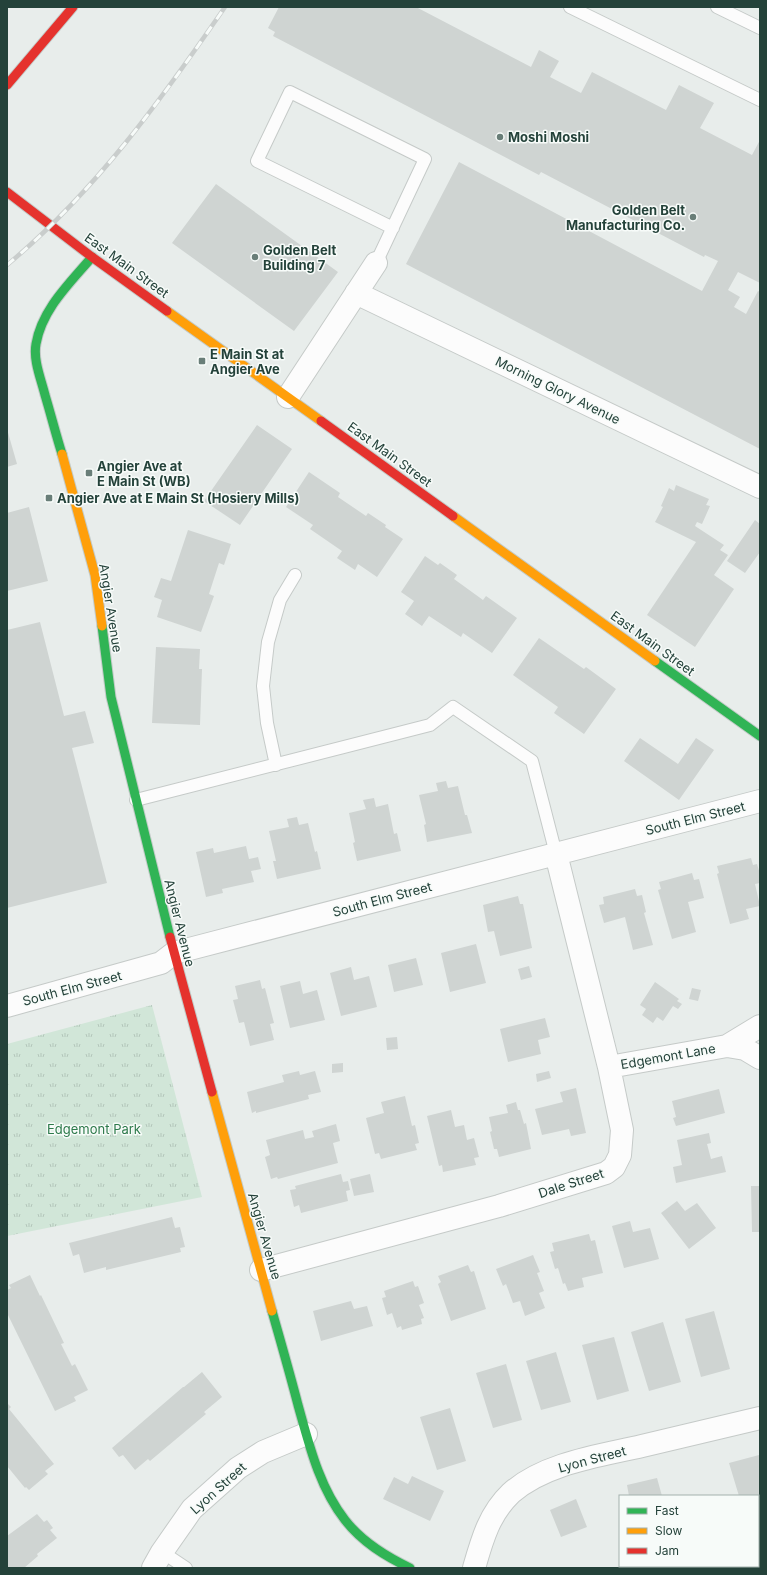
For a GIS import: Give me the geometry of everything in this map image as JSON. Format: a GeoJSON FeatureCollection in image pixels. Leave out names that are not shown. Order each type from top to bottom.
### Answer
{"type":"FeatureCollection","features":[{"type":"Feature","properties":{"kind":"street"},"geometry":{"type":"LineString","coordinates":[[7,85],[73,7]]}},
{"type":"Feature","properties":{"kind":"street","name":"East Main Street"},"geometry":{"type":"LineString","coordinates":[[7,192],[92,257],[288,396],[760,736]]}},
{"type":"Feature","properties":{"kind":"street","name":"Angier Avenue"},"geometry":{"type":"LineString","coordinates":[[92,257],[60,295],[40,331],[36,347],[39,373],[95,575],[111,697],[174,953],[306,1434],[318,1472],[330,1499],[348,1524],[373,1548],[410,1568]]}},
{"type":"Feature","properties":{"kind":"street"},"geometry":{"type":"LineString","coordinates":[[288,396],[376,263]]}},
{"type":"Feature","properties":{"kind":"street","name":"Morning Glory Avenue"},"geometry":{"type":"LineString","coordinates":[[356,293],[760,487]]}},
{"type":"Feature","properties":{"kind":"street","name":"South Elm Street"},"geometry":{"type":"LineString","coordinates":[[7,1006],[161,963],[174,953],[760,801]]}},
{"type":"Feature","properties":{"kind":"street","name":"Dale Street"},"geometry":{"type":"LineString","coordinates":[[262,1270],[499,1206],[606,1173],[614,1167],[620,1155],[622,1130],[609,1067],[556,854]]}},
{"type":"Feature","properties":{"kind":"street","name":"Edgemont Lane"},"geometry":{"type":"LineString","coordinates":[[727,1046],[760,1026]]}},
{"type":"Feature","properties":{"kind":"street","name":"Edgemont Lane"},"geometry":{"type":"LineString","coordinates":[[609,1067],[727,1046],[745,1049],[760,1058]]}},
{"type":"Feature","properties":{"kind":"street","name":"Lyon Street"},"geometry":{"type":"LineString","coordinates":[[474,1568],[486,1529],[494,1514],[510,1494],[524,1483],[546,1472],[578,1461],[760,1418]]}},
{"type":"Feature","properties":{"kind":"street","name":"Lyon Street"},"geometry":{"type":"LineString","coordinates":[[158,1560],[192,1509],[238,1468],[263,1452],[306,1434]]}},
{"type":"Feature","properties":{"kind":"lane"},"geometry":{"type":"LineString","coordinates":[[570,7],[760,100]]}},
{"type":"Feature","properties":{"kind":"lane"},"geometry":{"type":"LineString","coordinates":[[717,7],[760,28]]}},
{"type":"Feature","properties":{"kind":"lane"},"geometry":{"type":"LineString","coordinates":[[376,263],[393,228],[425,158],[290,92],[257,160],[393,228]]}},
{"type":"Feature","properties":{"kind":"lane"},"geometry":{"type":"LineString","coordinates":[[276,765],[267,723],[263,686],[268,642],[280,600],[295,575]]}},
{"type":"Feature","properties":{"kind":"lane"},"geometry":{"type":"LineString","coordinates":[[136,800],[430,725],[453,707],[532,762],[556,854]]}},
{"type":"Feature","properties":{"kind":"lane"},"geometry":{"type":"LineString","coordinates":[[158,1560],[186,1568]]}},
{"type":"Feature","properties":{"kind":"green space","name":"Edgemont Park"},"geometry":{"type":"Polygon","coordinates":[[[152,1005],[202,1197],[7,1236],[7,1044],[152,1005]]]}},
{"type":"Feature","properties":{"kind":"building","name":"Golden Belt Manufacturing Co."},"geometry":{"type":"Polygon","coordinates":[[[279,7],[416,7],[531,67],[539,50],[559,61],[550,77],[581,93],[592,72],[666,110],[679,85],[714,103],[700,128],[752,155],[760,140],[760,283],[738,272],[728,290],[740,297],[734,307],[746,314],[758,291],[760,292],[760,449],[406,264],[459,162],[702,291],[718,261],[705,255],[704,257],[541,172],[539,175],[273,36],[275,32],[268,28],[279,7]]]}},
{"type":"Feature","properties":{"kind":"building","name":"Golden Belt Building 7"},"geometry":{"type":"Polygon","coordinates":[[[216,184],[338,272],[294,331],[172,243],[216,184]]]}},
{"type":"Feature","properties":{"kind":"building"},"geometry":{"type":"Polygon","coordinates":[[[257,425],[292,449],[240,525],[204,501],[257,425]]]}},
{"type":"Feature","properties":{"kind":"building"},"geometry":{"type":"Polygon","coordinates":[[[7,429],[17,464],[7,467],[7,429]]]}},
{"type":"Feature","properties":{"kind":"building"},"geometry":{"type":"Polygon","coordinates":[[[309,472],[340,493],[338,497],[366,516],[368,513],[403,539],[377,577],[358,564],[355,570],[337,558],[342,551],[310,529],[313,525],[286,507],[309,472]]]}},
{"type":"Feature","properties":{"kind":"building"},"geometry":{"type":"Polygon","coordinates":[[[676,485],[709,499],[706,505],[710,506],[702,524],[697,522],[695,526],[724,545],[720,550],[728,555],[714,575],[734,589],[695,647],[647,615],[696,542],[655,522],[663,507],[661,506],[669,488],[674,491],[676,485]]]}},
{"type":"Feature","properties":{"kind":"building"},"geometry":{"type":"Polygon","coordinates":[[[29,507],[48,581],[7,591],[7,513],[29,507]]]}},
{"type":"Feature","properties":{"kind":"building"},"geometry":{"type":"Polygon","coordinates":[[[755,520],[760,524],[760,552],[745,573],[727,561],[755,520]]]}},
{"type":"Feature","properties":{"kind":"building"},"geometry":{"type":"Polygon","coordinates":[[[188,530],[231,544],[224,565],[219,563],[209,594],[214,596],[201,632],[157,617],[162,600],[154,597],[161,578],[171,581],[188,530]]]}},
{"type":"Feature","properties":{"kind":"building"},"geometry":{"type":"Polygon","coordinates":[[[425,556],[438,565],[440,563],[457,575],[454,579],[483,600],[486,596],[517,618],[492,653],[463,633],[461,637],[429,616],[422,626],[405,614],[414,601],[401,592],[425,556]]]}},
{"type":"Feature","properties":{"kind":"building"},"geometry":{"type":"Polygon","coordinates":[[[40,622],[64,716],[85,711],[94,743],[72,748],[107,883],[7,908],[7,630],[40,622]]]}},
{"type":"Feature","properties":{"kind":"building"},"geometry":{"type":"Polygon","coordinates":[[[539,638],[584,669],[586,667],[616,689],[584,734],[554,713],[558,707],[513,675],[539,638]]]}},
{"type":"Feature","properties":{"kind":"building"},"geometry":{"type":"Polygon","coordinates":[[[156,647],[200,649],[199,669],[202,669],[200,725],[152,723],[156,647]]]}},
{"type":"Feature","properties":{"kind":"building"},"geometry":{"type":"Polygon","coordinates":[[[640,738],[678,764],[696,738],[714,750],[679,800],[624,761],[640,738]]]}},
{"type":"Feature","properties":{"kind":"building"},"geometry":{"type":"Polygon","coordinates":[[[446,781],[448,788],[458,786],[465,815],[467,815],[472,833],[427,842],[424,825],[426,824],[419,795],[438,791],[436,783],[446,781]]]}},
{"type":"Feature","properties":{"kind":"building"},"geometry":{"type":"Polygon","coordinates":[[[374,798],[376,807],[388,804],[394,834],[397,833],[401,851],[357,861],[349,813],[366,809],[363,800],[374,798]]]}},
{"type":"Feature","properties":{"kind":"building"},"geometry":{"type":"Polygon","coordinates":[[[297,817],[299,825],[308,823],[321,869],[277,879],[273,861],[276,861],[269,831],[289,827],[287,819],[297,817]]]}},
{"type":"Feature","properties":{"kind":"building"},"geometry":{"type":"Polygon","coordinates":[[[246,846],[249,859],[258,857],[261,869],[251,871],[254,882],[222,889],[223,893],[206,897],[196,852],[213,848],[214,853],[246,846]]]}},
{"type":"Feature","properties":{"kind":"building"},"geometry":{"type":"Polygon","coordinates":[[[751,858],[753,865],[757,864],[760,874],[760,883],[755,884],[760,906],[746,909],[749,919],[730,924],[717,874],[719,873],[717,866],[751,858]]]}},
{"type":"Feature","properties":{"kind":"building"},"geometry":{"type":"Polygon","coordinates":[[[692,873],[694,880],[699,879],[704,898],[688,902],[696,932],[672,939],[658,890],[661,889],[659,882],[692,873]]]}},
{"type":"Feature","properties":{"kind":"building"},"geometry":{"type":"Polygon","coordinates":[[[635,889],[637,896],[642,895],[646,912],[644,913],[653,945],[633,950],[625,917],[604,923],[599,905],[604,904],[603,897],[635,889]]]}},
{"type":"Feature","properties":{"kind":"building"},"geometry":{"type":"Polygon","coordinates":[[[518,896],[520,904],[523,904],[532,948],[500,956],[494,931],[488,932],[483,905],[518,896]]]}},
{"type":"Feature","properties":{"kind":"building"},"geometry":{"type":"Polygon","coordinates":[[[476,944],[486,983],[450,992],[441,953],[476,944]]]}},
{"type":"Feature","properties":{"kind":"building"},"geometry":{"type":"Polygon","coordinates":[[[416,958],[423,985],[394,992],[388,965],[416,958]]]}},
{"type":"Feature","properties":{"kind":"building"},"geometry":{"type":"Polygon","coordinates":[[[529,966],[532,977],[521,980],[518,969],[529,966]]]}},
{"type":"Feature","properties":{"kind":"building"},"geometry":{"type":"Polygon","coordinates":[[[351,967],[354,980],[369,976],[377,1007],[341,1016],[330,973],[351,967]]]}},
{"type":"Feature","properties":{"kind":"building"},"geometry":{"type":"Polygon","coordinates":[[[260,980],[262,989],[265,988],[274,1023],[270,1024],[274,1040],[250,1046],[244,1022],[239,1023],[233,1000],[238,999],[235,986],[260,980]]]}},
{"type":"Feature","properties":{"kind":"building"},"geometry":{"type":"Polygon","coordinates":[[[300,981],[303,994],[317,990],[325,1020],[290,1028],[280,986],[300,981]]]}},
{"type":"Feature","properties":{"kind":"building"},"geometry":{"type":"Polygon","coordinates":[[[655,982],[679,999],[677,1001],[682,1004],[678,1009],[673,1006],[663,1021],[657,1017],[653,1023],[642,1015],[646,1009],[640,1005],[655,982]]]}},
{"type":"Feature","properties":{"kind":"building"},"geometry":{"type":"Polygon","coordinates":[[[692,988],[701,990],[698,1001],[689,999],[692,988]]]}},
{"type":"Feature","properties":{"kind":"building"},"geometry":{"type":"Polygon","coordinates":[[[545,1018],[550,1037],[538,1040],[541,1054],[508,1062],[500,1029],[545,1018]]]}},
{"type":"Feature","properties":{"kind":"building"},"geometry":{"type":"Polygon","coordinates":[[[397,1037],[398,1049],[387,1050],[386,1038],[397,1037]]]}},
{"type":"Feature","properties":{"kind":"building"},"geometry":{"type":"Polygon","coordinates":[[[343,1063],[343,1072],[332,1073],[332,1064],[343,1063]]]}},
{"type":"Feature","properties":{"kind":"building"},"geometry":{"type":"Polygon","coordinates":[[[299,1071],[300,1075],[315,1071],[321,1092],[308,1095],[309,1099],[252,1113],[247,1092],[284,1082],[282,1075],[299,1071]]]}},
{"type":"Feature","properties":{"kind":"building"},"geometry":{"type":"Polygon","coordinates":[[[549,1071],[551,1078],[537,1082],[536,1074],[549,1071]]]}},
{"type":"Feature","properties":{"kind":"building"},"geometry":{"type":"Polygon","coordinates":[[[576,1088],[586,1133],[571,1136],[569,1129],[542,1135],[535,1109],[563,1102],[560,1092],[576,1088]]]}},
{"type":"Feature","properties":{"kind":"building"},"geometry":{"type":"Polygon","coordinates":[[[719,1089],[725,1113],[676,1126],[673,1118],[676,1117],[672,1101],[719,1089]]]}},
{"type":"Feature","properties":{"kind":"building"},"geometry":{"type":"Polygon","coordinates":[[[405,1096],[412,1126],[415,1125],[419,1143],[415,1144],[417,1150],[381,1159],[379,1153],[375,1154],[366,1118],[384,1113],[381,1102],[405,1096]]]}},
{"type":"Feature","properties":{"kind":"building"},"geometry":{"type":"Polygon","coordinates":[[[516,1102],[524,1124],[526,1123],[531,1149],[499,1157],[497,1149],[494,1149],[490,1132],[492,1131],[489,1117],[508,1113],[506,1105],[516,1102]]]}},
{"type":"Feature","properties":{"kind":"building"},"geometry":{"type":"Polygon","coordinates":[[[451,1110],[455,1127],[464,1125],[467,1140],[474,1138],[479,1157],[474,1158],[476,1165],[443,1172],[442,1165],[439,1166],[427,1116],[451,1110]]]}},
{"type":"Feature","properties":{"kind":"building"},"geometry":{"type":"Polygon","coordinates":[[[336,1124],[340,1141],[333,1143],[338,1163],[278,1179],[277,1177],[271,1179],[265,1157],[270,1155],[266,1140],[303,1130],[305,1139],[314,1137],[312,1131],[336,1124]]]}},
{"type":"Feature","properties":{"kind":"building"},"geometry":{"type":"Polygon","coordinates":[[[709,1133],[711,1143],[707,1144],[711,1159],[722,1156],[726,1172],[676,1183],[673,1167],[682,1165],[677,1140],[709,1133]]]}},
{"type":"Feature","properties":{"kind":"building"},"geometry":{"type":"Polygon","coordinates":[[[341,1174],[343,1182],[348,1181],[350,1190],[346,1191],[348,1201],[301,1213],[299,1205],[294,1207],[290,1190],[296,1189],[295,1186],[341,1174]]]}},
{"type":"Feature","properties":{"kind":"building"},"geometry":{"type":"Polygon","coordinates":[[[370,1174],[374,1192],[354,1196],[350,1179],[370,1174]]]}},
{"type":"Feature","properties":{"kind":"building"},"geometry":{"type":"Polygon","coordinates":[[[751,1186],[760,1186],[760,1232],[752,1232],[751,1186]]]}},
{"type":"Feature","properties":{"kind":"building"},"geometry":{"type":"Polygon","coordinates":[[[677,1201],[685,1211],[697,1203],[716,1228],[689,1249],[661,1213],[677,1201]]]}},
{"type":"Feature","properties":{"kind":"building"},"geometry":{"type":"Polygon","coordinates":[[[172,1217],[175,1228],[180,1227],[185,1247],[180,1248],[181,1252],[106,1270],[106,1267],[84,1273],[79,1254],[73,1256],[69,1243],[172,1217]]]}},
{"type":"Feature","properties":{"kind":"building"},"geometry":{"type":"Polygon","coordinates":[[[630,1221],[633,1232],[650,1228],[659,1259],[624,1268],[612,1226],[630,1221]]]}},
{"type":"Feature","properties":{"kind":"building"},"geometry":{"type":"Polygon","coordinates":[[[589,1234],[591,1241],[595,1240],[603,1273],[582,1278],[584,1287],[568,1291],[565,1283],[563,1284],[558,1268],[555,1269],[550,1252],[554,1251],[552,1243],[589,1234]]]}},
{"type":"Feature","properties":{"kind":"building"},"geometry":{"type":"Polygon","coordinates":[[[533,1255],[540,1272],[537,1273],[544,1291],[539,1293],[545,1308],[525,1316],[520,1301],[513,1303],[506,1284],[503,1286],[496,1269],[533,1255]]]}},
{"type":"Feature","properties":{"kind":"building"},"geometry":{"type":"Polygon","coordinates":[[[468,1265],[471,1272],[474,1271],[486,1309],[451,1321],[438,1284],[441,1282],[438,1276],[468,1265]]]}},
{"type":"Feature","properties":{"kind":"building"},"geometry":{"type":"Polygon","coordinates":[[[30,1275],[64,1343],[61,1344],[72,1366],[75,1364],[88,1390],[74,1397],[76,1401],[55,1411],[7,1313],[7,1290],[11,1288],[9,1285],[30,1275]]]}},
{"type":"Feature","properties":{"kind":"building"},"geometry":{"type":"Polygon","coordinates":[[[413,1281],[415,1287],[418,1286],[424,1303],[419,1305],[424,1318],[421,1319],[422,1324],[402,1330],[401,1326],[397,1328],[392,1313],[387,1315],[382,1298],[386,1297],[384,1291],[413,1281]]]}},
{"type":"Feature","properties":{"kind":"building"},"geometry":{"type":"Polygon","coordinates":[[[351,1301],[354,1309],[367,1306],[373,1326],[321,1341],[313,1311],[351,1301]]]}},
{"type":"Feature","properties":{"kind":"building"},"geometry":{"type":"Polygon","coordinates":[[[714,1311],[730,1369],[701,1377],[685,1319],[714,1311]]]}},
{"type":"Feature","properties":{"kind":"building"},"geometry":{"type":"Polygon","coordinates":[[[663,1322],[681,1382],[649,1391],[631,1332],[663,1322]]]}},
{"type":"Feature","properties":{"kind":"building"},"geometry":{"type":"Polygon","coordinates":[[[614,1337],[629,1391],[597,1400],[582,1345],[614,1337]]]}},
{"type":"Feature","properties":{"kind":"building"},"geometry":{"type":"Polygon","coordinates":[[[556,1352],[571,1402],[541,1410],[526,1361],[556,1352]]]}},
{"type":"Feature","properties":{"kind":"building"},"geometry":{"type":"Polygon","coordinates":[[[506,1364],[522,1420],[493,1428],[476,1373],[506,1364]]]}},
{"type":"Feature","properties":{"kind":"building"},"geometry":{"type":"Polygon","coordinates":[[[202,1372],[222,1397],[204,1412],[206,1414],[150,1461],[148,1459],[135,1470],[123,1455],[119,1457],[112,1448],[202,1372]]]}},
{"type":"Feature","properties":{"kind":"building"},"geometry":{"type":"Polygon","coordinates":[[[7,1403],[11,1407],[9,1409],[54,1464],[45,1471],[48,1474],[29,1490],[26,1487],[25,1488],[7,1466],[7,1403]]]}},
{"type":"Feature","properties":{"kind":"building"},"geometry":{"type":"Polygon","coordinates":[[[450,1408],[466,1461],[437,1470],[420,1417],[450,1408]]]}},
{"type":"Feature","properties":{"kind":"building"},"geometry":{"type":"Polygon","coordinates":[[[759,1455],[760,1522],[759,1495],[739,1495],[729,1463],[759,1455]]]}},
{"type":"Feature","properties":{"kind":"building"},"geometry":{"type":"Polygon","coordinates":[[[412,1476],[444,1491],[430,1521],[383,1499],[394,1477],[408,1484],[412,1476]]]}},
{"type":"Feature","properties":{"kind":"building"},"geometry":{"type":"Polygon","coordinates":[[[657,1478],[662,1495],[629,1495],[627,1485],[657,1478]]]}},
{"type":"Feature","properties":{"kind":"building"},"geometry":{"type":"Polygon","coordinates":[[[576,1499],[587,1527],[561,1537],[550,1510],[576,1499]]]}},
{"type":"Feature","properties":{"kind":"building"},"geometry":{"type":"Polygon","coordinates":[[[37,1514],[44,1522],[47,1520],[53,1528],[50,1530],[57,1538],[37,1554],[38,1556],[24,1568],[7,1568],[7,1536],[37,1514]]]}},
{"type":"Feature","properties":{"kind":"railway"},"geometry":{"type":"LineString","coordinates":[[7,265],[39,237],[98,176],[151,110],[225,7]]}},
{"type":"Feature","properties":{"kind":"traffic: fast"},"geometry":{"type":"LineString","coordinates":[[62,454],[38,370],[35,350],[39,331],[44,319],[58,297],[92,257]]}},
{"type":"Feature","properties":{"kind":"traffic: fast"},"geometry":{"type":"LineString","coordinates":[[102,626],[111,697],[170,937]]}},
{"type":"Feature","properties":{"kind":"traffic: fast"},"geometry":{"type":"LineString","coordinates":[[655,661],[760,736]]}},
{"type":"Feature","properties":{"kind":"traffic: fast"},"geometry":{"type":"LineString","coordinates":[[272,1311],[311,1450],[328,1494],[345,1520],[366,1542],[392,1559],[410,1568]]}},
{"type":"Feature","properties":{"kind":"traffic: slow"},"geometry":{"type":"LineString","coordinates":[[167,311],[321,421]]}},
{"type":"Feature","properties":{"kind":"traffic: slow"},"geometry":{"type":"LineString","coordinates":[[62,454],[95,575],[102,626]]}},
{"type":"Feature","properties":{"kind":"traffic: slow"},"geometry":{"type":"LineString","coordinates":[[453,516],[655,661]]}},
{"type":"Feature","properties":{"kind":"traffic: slow"},"geometry":{"type":"LineString","coordinates":[[212,1092],[272,1311]]}},
{"type":"Feature","properties":{"kind":"traffic: jam"},"geometry":{"type":"LineString","coordinates":[[7,85],[73,7]]}},
{"type":"Feature","properties":{"kind":"traffic: jam"},"geometry":{"type":"LineString","coordinates":[[7,192],[92,257],[167,311]]}},
{"type":"Feature","properties":{"kind":"traffic: jam"},"geometry":{"type":"LineString","coordinates":[[321,421],[453,516]]}},
{"type":"Feature","properties":{"kind":"traffic: jam"},"geometry":{"type":"LineString","coordinates":[[170,937],[212,1092]]}},
{"type":"Feature","properties":{"kind":"place","name":"Moshi Moshi"},"geometry":{"type":"Point","coordinates":[500,137]}},
{"type":"Feature","properties":{"kind":"place","name":"Golden Belt Manufacturing Co."},"geometry":{"type":"Point","coordinates":[693,217]}},
{"type":"Feature","properties":{"kind":"place","name":"Golden Belt Building 7"},"geometry":{"type":"Point","coordinates":[255,257]}},
{"type":"Feature","properties":{"kind":"place","name":"E Main St at Angier Ave"},"geometry":{"type":"Point","coordinates":[202,361]}},
{"type":"Feature","properties":{"kind":"place","name":"Angier Ave at E Main St (WB)"},"geometry":{"type":"Point","coordinates":[89,473]}},
{"type":"Feature","properties":{"kind":"place","name":"Angier Ave at E Main St (Hosiery Mills)"},"geometry":{"type":"Point","coordinates":[49,498]}}]}
